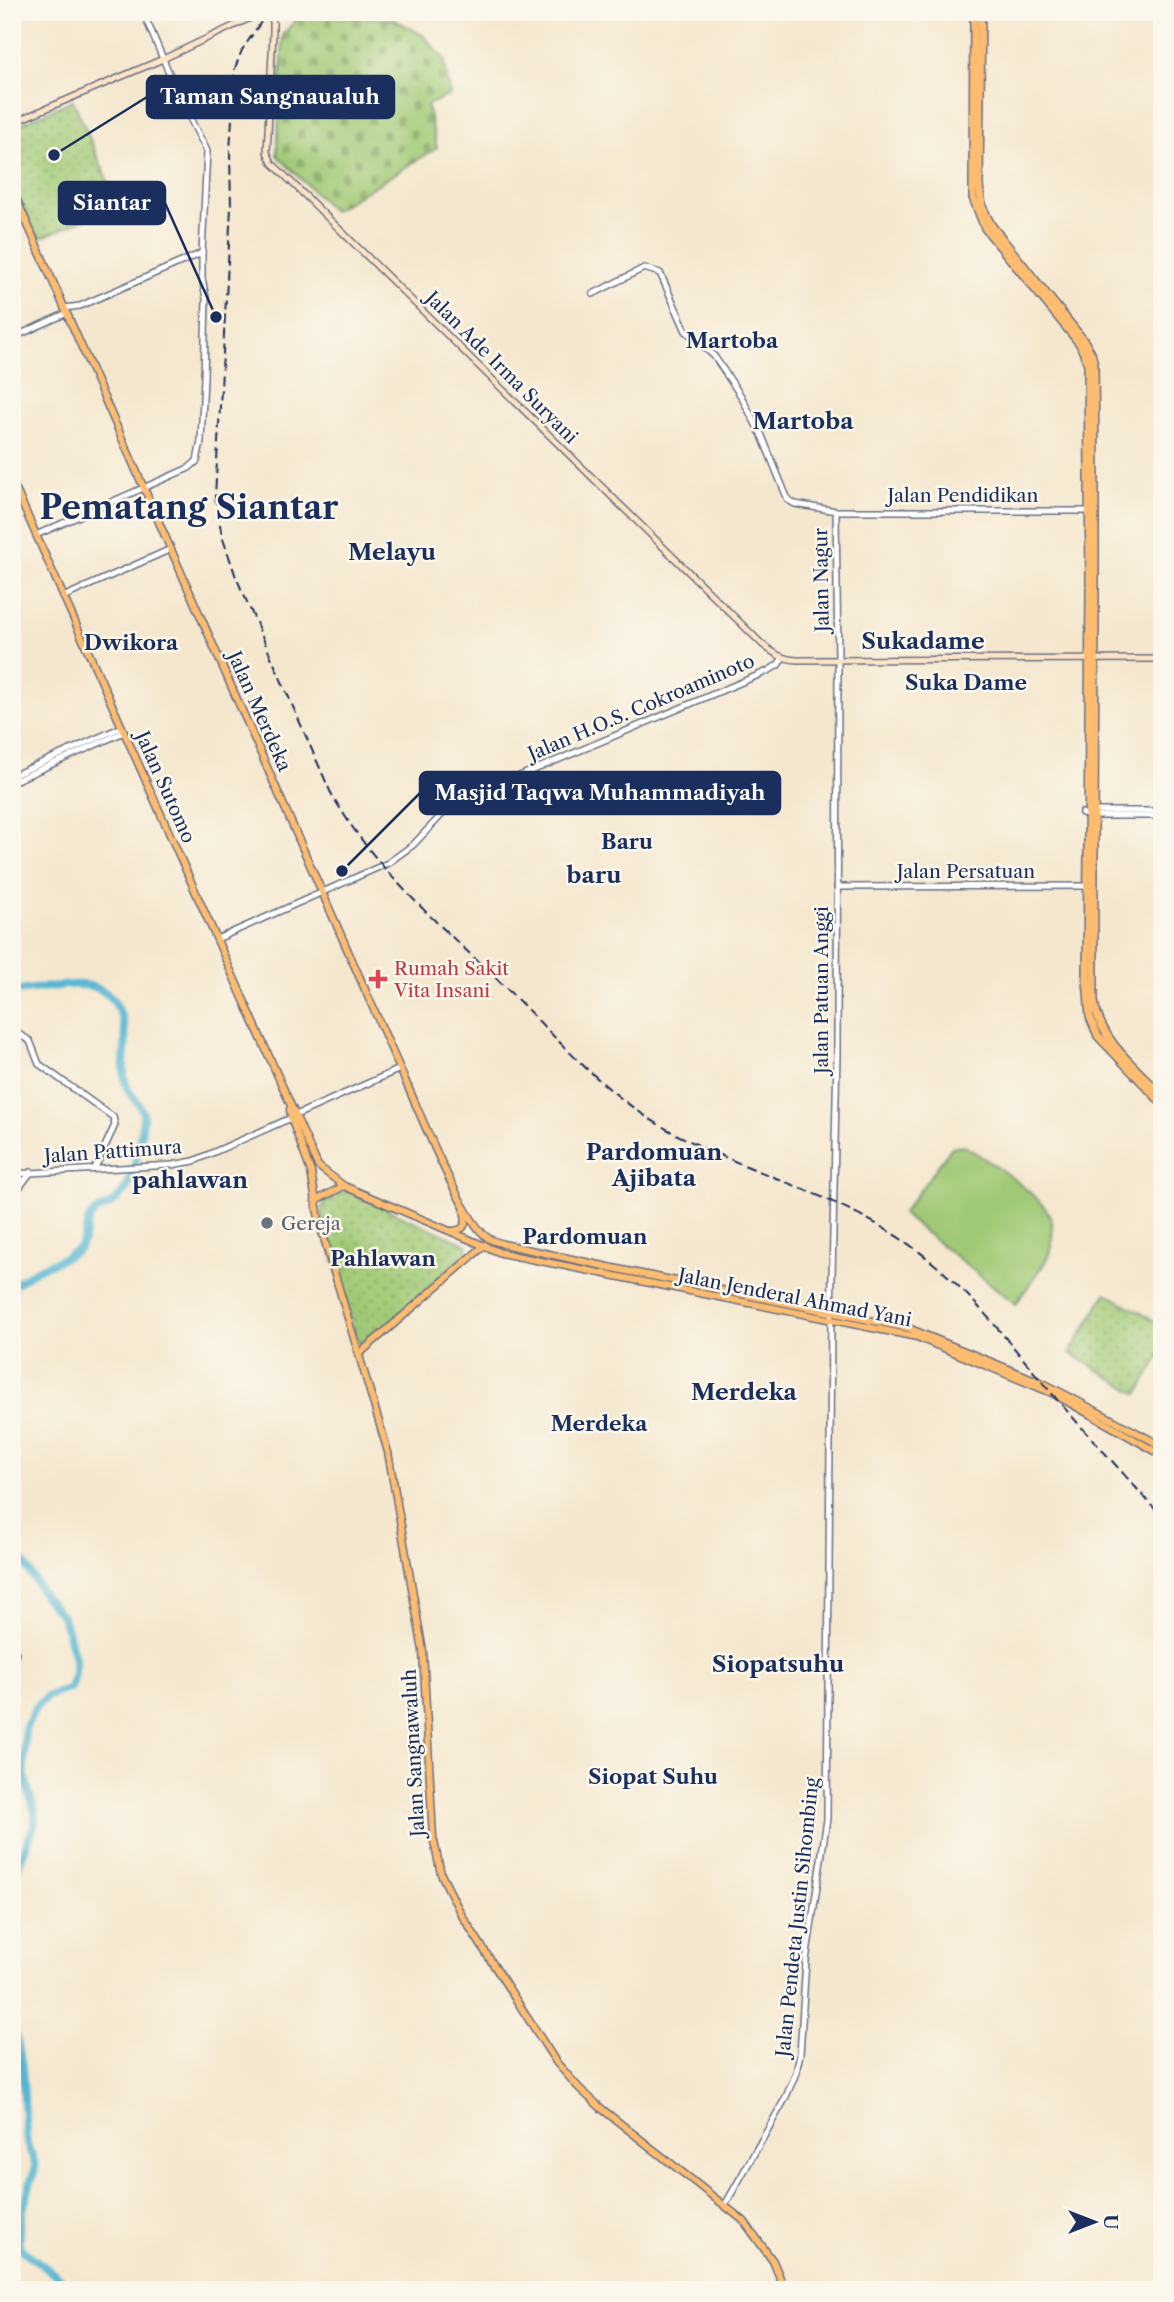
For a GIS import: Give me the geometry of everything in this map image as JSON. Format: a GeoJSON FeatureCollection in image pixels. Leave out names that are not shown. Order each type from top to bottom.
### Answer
{"type":"FeatureCollection","features":[{"type":"Feature","properties":{"kind":"highway"},"geometry":{"type":"LineString","coordinates":[[974,12],[974,198],[985,228],[1086,354],[1093,511]]}},
{"type":"Feature","properties":{"kind":"highway"},"geometry":{"type":"LineString","coordinates":[[981,12],[979,197],[991,225],[1091,353],[1094,364],[1091,659],[1094,1001],[1102,1031],[1162,1096]]}},
{"type":"Feature","properties":{"kind":"highway"},"geometry":{"type":"LineString","coordinates":[[1091,886],[1087,980],[1090,1017],[1098,1036],[1162,1103]]}},
{"type":"Feature","properties":{"kind":"main road"},"geometry":{"type":"LineString","coordinates":[[12,124],[265,12]]}},
{"type":"Feature","properties":{"kind":"main road","name":"Jalan Ade Irma Suryani"},"geometry":{"type":"LineString","coordinates":[[265,12],[273,21],[267,152],[272,163],[763,645],[782,659]]}},
{"type":"Feature","properties":{"kind":"main road","name":"Jalan Merdeka"},"geometry":{"type":"LineString","coordinates":[[12,189],[400,1069],[463,1206],[475,1225],[489,1239]]}},
{"type":"Feature","properties":{"kind":"main road","name":"Jalan Sutomo"},"geometry":{"type":"LineString","coordinates":[[12,481],[290,1107],[311,1172]]}},
{"type":"Feature","properties":{"kind":"main road"},"geometry":{"type":"LineString","coordinates":[[782,659],[1162,659]]}},
{"type":"Feature","properties":{"kind":"main road","name":"Jalan Sutomo"},"geometry":{"type":"LineString","coordinates":[[293,1117],[318,1166],[344,1186],[484,1246]]}},
{"type":"Feature","properties":{"kind":"main road","name":"Jalan Sangnawaluh"},"geometry":{"type":"LineString","coordinates":[[311,1172],[315,1201],[388,1452],[423,1662],[433,1837],[445,1882],[461,1914],[556,2062],[575,2084],[629,2131],[753,2230],[773,2261],[785,2290]]}},
{"type":"Feature","properties":{"kind":"main road"},"geometry":{"type":"LineString","coordinates":[[315,1201],[344,1186]]}},
{"type":"Feature","properties":{"kind":"main road"},"geometry":{"type":"LineString","coordinates":[[447,1231],[464,1227],[467,1222],[463,1206]]}},
{"type":"Feature","properties":{"kind":"main road"},"geometry":{"type":"LineString","coordinates":[[359,1354],[489,1239]]}},
{"type":"Feature","properties":{"kind":"main road","name":"Jalan Jenderal Ahmad Yani"},"geometry":{"type":"LineString","coordinates":[[489,1239],[627,1271],[831,1311],[918,1334],[1045,1384],[1162,1446]]}},
{"type":"Feature","properties":{"kind":"main road","name":"Jalan Jenderal Ahmad Yani"},"geometry":{"type":"LineString","coordinates":[[484,1246],[501,1253],[625,1280],[918,1334]]}},
{"type":"Feature","properties":{"kind":"main road"},"geometry":{"type":"LineString","coordinates":[[558,1265],[560,1256]]}},
{"type":"Feature","properties":{"kind":"main road"},"geometry":{"type":"LineString","coordinates":[[625,1280],[627,1271]]}},
{"type":"Feature","properties":{"kind":"main road"},"geometry":{"type":"LineString","coordinates":[[694,1293],[696,1284]]}},
{"type":"Feature","properties":{"kind":"main road"},"geometry":{"type":"LineString","coordinates":[[758,1306],[760,1296]]}},
{"type":"Feature","properties":{"kind":"main road","name":"Jalan Jenderal Ahmad Yani"},"geometry":{"type":"LineString","coordinates":[[945,1345],[1052,1393],[1162,1455]]}},
{"type":"Feature","properties":{"kind":"street"},"geometry":{"type":"LineString","coordinates":[[36,535],[189,468],[197,461],[201,441],[204,378],[206,298],[202,278],[202,253],[207,151],[181,101],[143,12]]}},
{"type":"Feature","properties":{"kind":"street"},"geometry":{"type":"LineString","coordinates":[[12,338],[202,253]]}},
{"type":"Feature","properties":{"kind":"street","name":"Jalan Nagur"},"geometry":{"type":"LineString","coordinates":[[593,294],[644,268],[660,273],[686,331],[713,356],[741,397],[762,436],[788,500],[795,504],[836,511],[838,659]]}},
{"type":"Feature","properties":{"kind":"street","name":"Jalan Pendidikan"},"geometry":{"type":"LineString","coordinates":[[836,511],[1093,511]]}},
{"type":"Feature","properties":{"kind":"street"},"geometry":{"type":"LineString","coordinates":[[64,597],[171,549]]}},
{"type":"Feature","properties":{"kind":"street","name":"Jalan H.O.S. Cokroaminoto"},"geometry":{"type":"LineString","coordinates":[[217,939],[398,857],[451,805],[768,671],[782,659]]}},
{"type":"Feature","properties":{"kind":"street","name":"Jalan Patuan Anggi"},"geometry":{"type":"LineString","coordinates":[[831,1320],[838,659]]}},
{"type":"Feature","properties":{"kind":"street"},"geometry":{"type":"LineString","coordinates":[[12,776],[123,730]]}},
{"type":"Feature","properties":{"kind":"street"},"geometry":{"type":"LineString","coordinates":[[12,782],[123,730]]}},
{"type":"Feature","properties":{"kind":"street"},"geometry":{"type":"LineString","coordinates":[[1091,814],[1162,814]]}},
{"type":"Feature","properties":{"kind":"street","name":"Jalan Persatuan"},"geometry":{"type":"LineString","coordinates":[[837,887],[1091,886]]}},
{"type":"Feature","properties":{"kind":"street"},"geometry":{"type":"LineString","coordinates":[[12,1030],[30,1041],[39,1063],[113,1116],[115,1125],[95,1168]]}},
{"type":"Feature","properties":{"kind":"street","name":"Jalan Pattimura"},"geometry":{"type":"LineString","coordinates":[[12,1174],[194,1161],[400,1069]]}},
{"type":"Feature","properties":{"kind":"street"},"geometry":{"type":"LineString","coordinates":[[12,1197],[30,1172]]}},
{"type":"Feature","properties":{"kind":"street","name":"Jalan Pendeta Justin Sihombing"},"geometry":{"type":"LineString","coordinates":[[725,2205],[785,2099],[796,2073],[800,2054],[806,1961],[827,1819],[831,1320]]}},
{"type":"Feature","properties":{"kind":"street"},"geometry":{"type":"LineString","coordinates":[[12,1639],[16,1653],[12,1668]]}},
{"type":"Feature","properties":{"kind":"green space"},"geometry":{"type":"Polygon","coordinates":[[[299,12],[332,12],[336,16],[393,19],[423,35],[444,59],[450,95],[427,105],[437,148],[333,211],[277,155],[283,34],[300,16],[299,12]]]}},
{"type":"Feature","properties":{"kind":"green space"},"geometry":{"type":"Polygon","coordinates":[[[73,100],[118,205],[38,239],[12,182],[12,128],[73,100]]]}},
{"type":"Feature","properties":{"kind":"green space"},"geometry":{"type":"Polygon","coordinates":[[[963,1145],[1028,1191],[1048,1212],[1052,1222],[1049,1254],[1016,1304],[902,1214],[952,1147],[963,1145]]]}},
{"type":"Feature","properties":{"kind":"green space"},"geometry":{"type":"Polygon","coordinates":[[[348,1192],[468,1245],[466,1254],[363,1345],[359,1345],[322,1219],[321,1208],[336,1196],[348,1192]]]}},
{"type":"Feature","properties":{"kind":"green space"},"geometry":{"type":"Polygon","coordinates":[[[1106,1293],[1162,1325],[1162,1352],[1138,1394],[1070,1353],[1106,1293]]]}},
{"type":"Feature","properties":{"kind":"waterway"},"geometry":{"type":"LineString","coordinates":[[12,991],[84,985],[99,989],[111,997],[120,1012],[125,1035],[125,1081],[143,1114],[135,1164],[124,1192],[114,1202],[91,1216],[77,1250],[12,1286]]}},
{"type":"Feature","properties":{"kind":"waterway"},"geometry":{"type":"LineString","coordinates":[[12,1543],[44,1596],[63,1617],[75,1658],[75,1673],[70,1688],[48,1696],[41,1702],[35,1708],[25,1729],[24,1768],[35,1811],[35,1823],[12,1881]]}},
{"type":"Feature","properties":{"kind":"waterway"},"geometry":{"type":"LineString","coordinates":[[12,2028],[22,2068],[27,2142],[35,2165],[19,2231],[20,2248],[62,2280],[67,2290]]}},
{"type":"Feature","properties":{"kind":"railway"},"geometry":{"type":"LineString","coordinates":[[261,22],[242,50],[235,68],[230,152],[231,208],[215,497],[222,536],[236,577],[330,791],[347,820],[410,896],[586,1068],[629,1104],[652,1120],[706,1149],[856,1213],[886,1229],[934,1264],[988,1317],[1053,1395],[1162,1517]]}},
{"type":"Feature","properties":{"kind":"place","name":"Taman Sangnaualuh"},"geometry":{"type":"Point","coordinates":[54,155]}},
{"type":"Feature","properties":{"kind":"place","name":"Siantar"},"geometry":{"type":"Point","coordinates":[216,317]}},
{"type":"Feature","properties":{"kind":"place","name":"Masjid Taqwa Muhammadiyah"},"geometry":{"type":"Point","coordinates":[342,871]}},
{"type":"Feature","properties":{"kind":"place","name":"Rumah Sakit Vita Insani"},"geometry":{"type":"Point","coordinates":[378,979]}},
{"type":"Feature","properties":{"kind":"place","name":"Gereja"},"geometry":{"type":"Point","coordinates":[267,1223]}},
{"type":"Feature","properties":{"kind":"district","name":"Martoba"},"geometry":{"type":"Point","coordinates":[732,341]}},
{"type":"Feature","properties":{"kind":"district","name":"Martoba"},"geometry":{"type":"Point","coordinates":[803,421]}},
{"type":"Feature","properties":{"kind":"district","name":"Pematang Siantar"},"geometry":{"type":"Point","coordinates":[189,507]}},
{"type":"Feature","properties":{"kind":"district","name":"Melayu"},"geometry":{"type":"Point","coordinates":[392,552]}},
{"type":"Feature","properties":{"kind":"district","name":"Sukadame"},"geometry":{"type":"Point","coordinates":[923,641]}},
{"type":"Feature","properties":{"kind":"district","name":"Dwikora"},"geometry":{"type":"Point","coordinates":[131,643]}},
{"type":"Feature","properties":{"kind":"district","name":"Suka Dame"},"geometry":{"type":"Point","coordinates":[966,683]}},
{"type":"Feature","properties":{"kind":"district","name":"Baru"},"geometry":{"type":"Point","coordinates":[627,842]}},
{"type":"Feature","properties":{"kind":"district","name":"baru"},"geometry":{"type":"Point","coordinates":[594,875]}},
{"type":"Feature","properties":{"kind":"district","name":"Pardomuan Ajibata"},"geometry":{"type":"Point","coordinates":[654,1165]}},
{"type":"Feature","properties":{"kind":"district","name":"pahlawan"},"geometry":{"type":"Point","coordinates":[190,1180]}},
{"type":"Feature","properties":{"kind":"district","name":"Pardomuan"},"geometry":{"type":"Point","coordinates":[585,1237]}},
{"type":"Feature","properties":{"kind":"district","name":"Pahlawan"},"geometry":{"type":"Point","coordinates":[383,1259]}},
{"type":"Feature","properties":{"kind":"district","name":"Merdeka"},"geometry":{"type":"Point","coordinates":[744,1392]}},
{"type":"Feature","properties":{"kind":"district","name":"Merdeka"},"geometry":{"type":"Point","coordinates":[599,1424]}},
{"type":"Feature","properties":{"kind":"district","name":"Siopatsuhu"},"geometry":{"type":"Point","coordinates":[778,1664]}},
{"type":"Feature","properties":{"kind":"district","name":"Siopat Suhu"},"geometry":{"type":"Point","coordinates":[653,1777]}}]}
